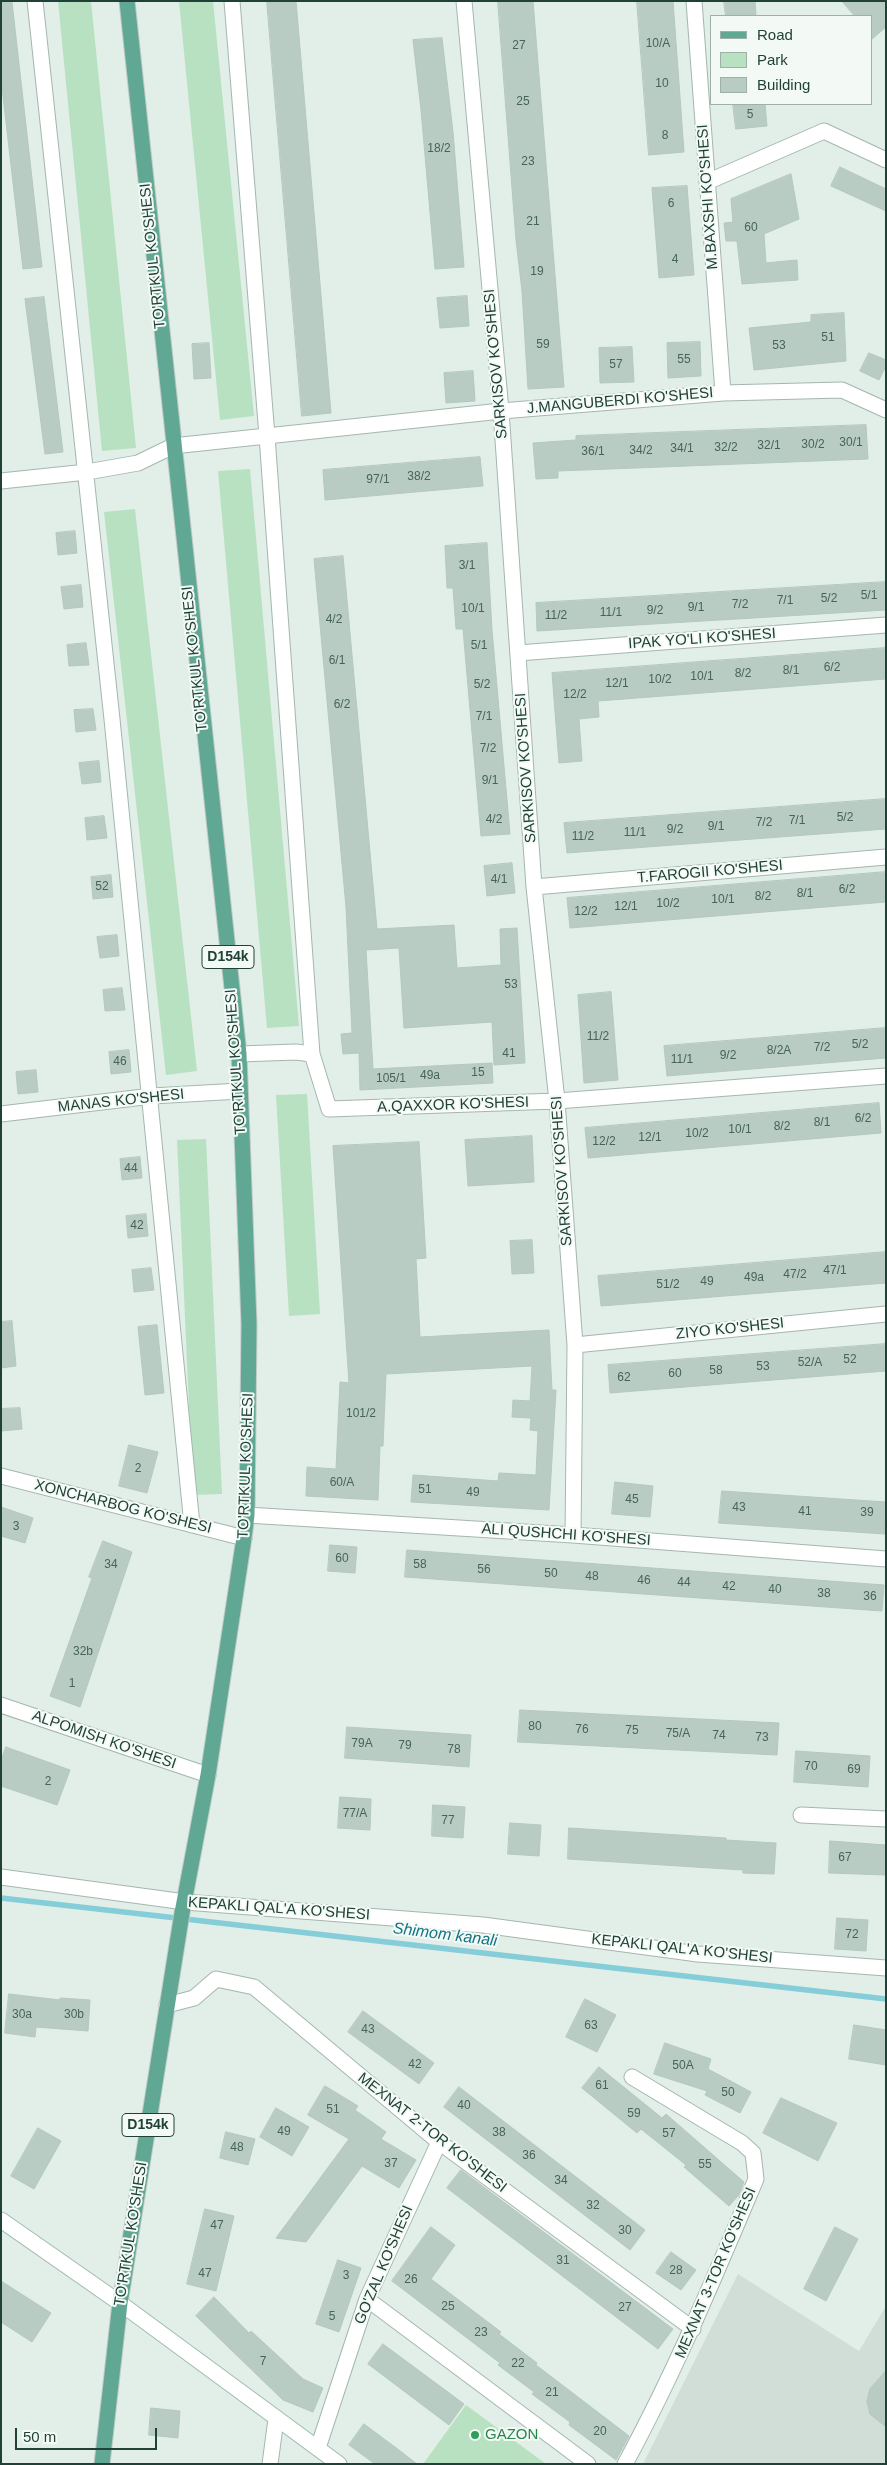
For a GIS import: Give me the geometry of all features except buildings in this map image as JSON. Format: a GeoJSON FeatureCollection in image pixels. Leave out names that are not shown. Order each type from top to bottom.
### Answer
{"type":"FeatureCollection","features":[{"type":"Feature","properties":{"kind":"main road","name":"TO'RTKUL KO'SHESI"},"geometry":{"type":"LineString","coordinates":[[102,2464],[120,2303],[167,2005],[208,1775],[247,1515],[249,1324],[239,1054],[127,1]]}},
{"type":"Feature","properties":{"kind":"street"},"geometry":{"type":"LineString","coordinates":[[35,1],[87,472],[152,1096],[192,1525]]}},
{"type":"Feature","properties":{"kind":"street"},"geometry":{"type":"LineString","coordinates":[[232,1],[267,436],[312,1054],[296,1052],[239,1054]]}},
{"type":"Feature","properties":{"kind":"street","name":"SARKISOV KO'SHESI"},"geometry":{"type":"LineString","coordinates":[[464,1],[501,411],[534,887],[557,1101],[575,1345],[572,1535]]}},
{"type":"Feature","properties":{"kind":"street","name":"M.BAXSHI KO'SHESI"},"geometry":{"type":"LineString","coordinates":[[694,1],[723,393]]}},
{"type":"Feature","properties":{"kind":"street"},"geometry":{"type":"LineString","coordinates":[[707,182],[824,131],[886,160]]}},
{"type":"Feature","properties":{"kind":"street","name":"J.MANGUBERDI KO'SHESI"},"geometry":{"type":"LineString","coordinates":[[173,446],[501,411],[723,393],[842,390],[886,410]]}},
{"type":"Feature","properties":{"kind":"street"},"geometry":{"type":"LineString","coordinates":[[1,481],[87,472],[138,464],[173,446]]}},
{"type":"Feature","properties":{"kind":"street","name":"IPAK YO'LI KO'SHESI"},"geometry":{"type":"LineString","coordinates":[[518,653],[886,625]]}},
{"type":"Feature","properties":{"kind":"street","name":"T.FAROGII KO'SHESI"},"geometry":{"type":"LineString","coordinates":[[534,887],[886,857]]}},
{"type":"Feature","properties":{"kind":"street","name":"A.QAXXOR KO'SHESI"},"geometry":{"type":"LineString","coordinates":[[312,1054],[329,1109],[557,1101],[886,1076]]}},
{"type":"Feature","properties":{"kind":"street","name":"MANAS KO'SHESI"},"geometry":{"type":"LineString","coordinates":[[1,1114],[152,1096],[240,1091]]}},
{"type":"Feature","properties":{"kind":"street","name":"ZIYO KO'SHESI"},"geometry":{"type":"LineString","coordinates":[[575,1345],[886,1314]]}},
{"type":"Feature","properties":{"kind":"street","name":"XONCHARBOG KO'SHESI"},"geometry":{"type":"LineString","coordinates":[[1,1476],[244,1538]]}},
{"type":"Feature","properties":{"kind":"street","name":"ALI QUSHCHI KO'SHESI"},"geometry":{"type":"LineString","coordinates":[[247,1515],[572,1535],[886,1559]]}},
{"type":"Feature","properties":{"kind":"street","name":"ALPOMISH KO'SHESI"},"geometry":{"type":"LineString","coordinates":[[1,1705],[208,1775]]}},
{"type":"Feature","properties":{"kind":"street"},"geometry":{"type":"LineString","coordinates":[[801,1815],[886,1819]]}},
{"type":"Feature","properties":{"kind":"street","name":"KEPAKLI QAL'A KO'SHESI"},"geometry":{"type":"LineString","coordinates":[[1,1877],[184,1907],[483,1925],[698,1954],[886,1968]]}},
{"type":"Feature","properties":{"kind":"street","name":"MEXNAT 2-TOR KO'SHESI"},"geometry":{"type":"LineString","coordinates":[[167,2005],[194,1998],[216,1979],[254,1986],[439,2142],[693,2329]]}},
{"type":"Feature","properties":{"kind":"street","name":"MEXNAT 3-TOR KO'SHESI"},"geometry":{"type":"LineString","coordinates":[[625,2464],[657,2405],[693,2329],[756,2179],[753,2153],[742,2142],[632,2077]]}},
{"type":"Feature","properties":{"kind":"street","name":"GO'ZAL KO'SHESI"},"geometry":{"type":"LineString","coordinates":[[318,2448],[367,2299],[439,2142]]}},
{"type":"Feature","properties":{"kind":"street"},"geometry":{"type":"LineString","coordinates":[[1,2220],[120,2303],[339,2464]]}},
{"type":"Feature","properties":{"kind":"street"},"geometry":{"type":"LineString","coordinates":[[367,2299],[588,2464]]}},
{"type":"Feature","properties":{"kind":"street"},"geometry":{"type":"LineString","coordinates":[[270,2464],[276,2418]]}},
{"type":"Feature","properties":{"kind":"shaded area"},"geometry":{"type":"Polygon","coordinates":[[[738,2274],[859,2351],[886,2306],[886,2464],[643,2464],[738,2274]]]}},
{"type":"Feature","properties":{"kind":"green space"},"geometry":{"type":"Polygon","coordinates":[[[58,1],[91,1],[136,448],[102,451],[58,1]]]}},
{"type":"Feature","properties":{"kind":"green space"},"geometry":{"type":"Polygon","coordinates":[[[179,1],[213,1],[254,416],[220,420],[179,1]]]}},
{"type":"Feature","properties":{"kind":"green space"},"geometry":{"type":"Polygon","coordinates":[[[250,469],[299,1026],[267,1028],[218,471],[250,469]]]}},
{"type":"Feature","properties":{"kind":"green space"},"geometry":{"type":"Polygon","coordinates":[[[135,509],[197,1071],[166,1075],[104,512],[135,509]]]}},
{"type":"Feature","properties":{"kind":"green space"},"geometry":{"type":"Polygon","coordinates":[[[307,1094],[320,1314],[289,1316],[276,1095],[307,1094]]]}},
{"type":"Feature","properties":{"kind":"green space"},"geometry":{"type":"Polygon","coordinates":[[[206,1139],[222,1494],[193,1495],[177,1140],[206,1139]]]}},
{"type":"Feature","properties":{"kind":"green space","name":"GAZON"},"geometry":{"type":"Polygon","coordinates":[[[466,2405],[546,2464],[423,2464],[466,2405]]]}},
{"type":"Feature","properties":{"kind":"waterway","name":"Shimom kanali"},"geometry":{"type":"LineString","coordinates":[[1,1898],[886,1999]]}},
{"type":"Feature","properties":{"kind":"place","name":"GAZON"},"geometry":{"type":"Point","coordinates":[475,2435]}}]}
